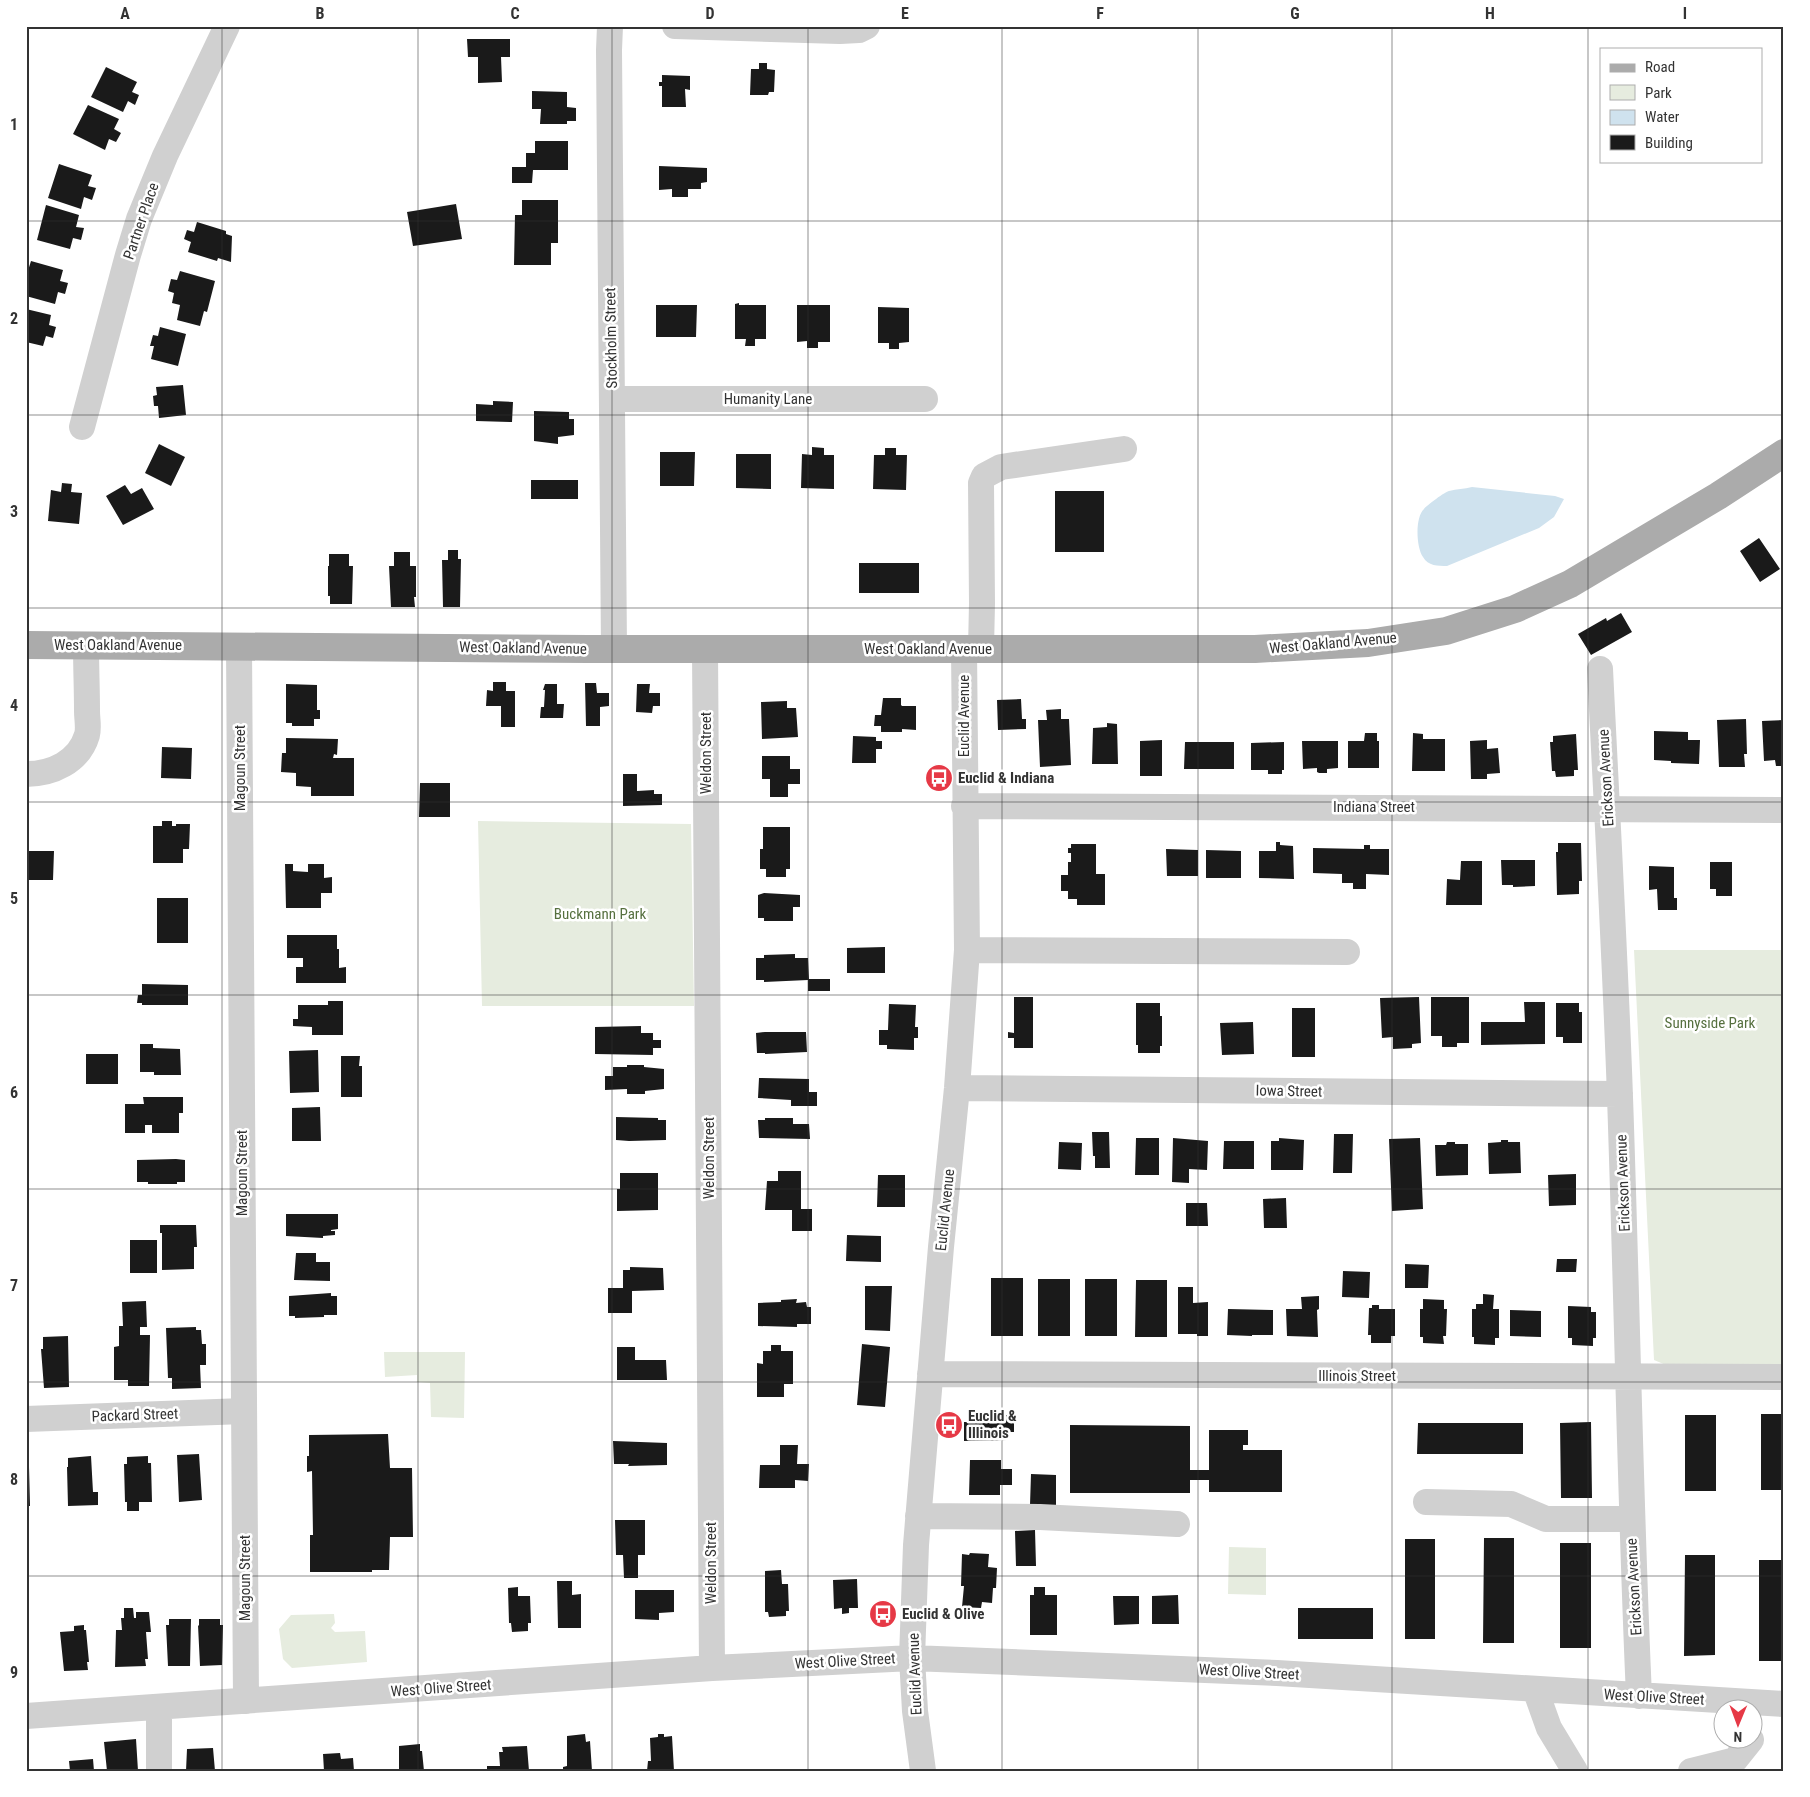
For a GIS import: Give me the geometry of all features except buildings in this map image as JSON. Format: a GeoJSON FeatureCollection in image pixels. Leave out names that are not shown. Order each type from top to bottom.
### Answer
{"type":"FeatureCollection","features":[{"type":"Feature","properties":{"kind":"main road","name":"West Oakland Avenue"},"geometry":{"type":"LineString","coordinates":[[26,645],[614,649],[1255,649],[1368,643],[1446,631],[1515,610],[1570,584],[1718,496],[1784,453]]}},
{"type":"Feature","properties":{"kind":"street","name":"Partner Place"},"geometry":{"type":"LineString","coordinates":[[82,426],[128,255],[146,200],[227,26]]}},
{"type":"Feature","properties":{"kind":"street","name":"Stockholm Street"},"geometry":{"type":"LineString","coordinates":[[610,26],[614,649]]}},
{"type":"Feature","properties":{"kind":"street"},"geometry":{"type":"LineString","coordinates":[[675,26],[840,31],[859,30],[867,26]]}},
{"type":"Feature","properties":{"kind":"street","name":"Humanity Lane"},"geometry":{"type":"LineString","coordinates":[[612,399],[925,399]]}},
{"type":"Feature","properties":{"kind":"street","name":"Euclid Avenue"},"geometry":{"type":"LineString","coordinates":[[922,1771],[915,1711],[912,1658],[918,1516],[957,1088],[967,950],[964,806],[972,649],[982,603],[981,483],[984,476],[1001,467],[1124,449]]}},
{"type":"Feature","properties":{"kind":"street"},"geometry":{"type":"LineString","coordinates":[[26,774],[40,774],[55,770],[70,760],[81,747],[87,733],[86,645]]}},
{"type":"Feature","properties":{"kind":"street","name":"Magoun Street"},"geometry":{"type":"LineString","coordinates":[[239,646],[246,1701]]}},
{"type":"Feature","properties":{"kind":"street","name":"Weldon Street"},"geometry":{"type":"LineString","coordinates":[[706,649],[712,1668]]}},
{"type":"Feature","properties":{"kind":"street","name":"Erickson Avenue"},"geometry":{"type":"LineString","coordinates":[[1600,669],[1620,1094],[1629,1376],[1631,1519],[1639,1696]]}},
{"type":"Feature","properties":{"kind":"street","name":"Indiana Street"},"geometry":{"type":"LineString","coordinates":[[964,806],[1784,810]]}},
{"type":"Feature","properties":{"kind":"street"},"geometry":{"type":"LineString","coordinates":[[967,950],[1347,952]]}},
{"type":"Feature","properties":{"kind":"street","name":"Iowa Street"},"geometry":{"type":"LineString","coordinates":[[957,1088],[1620,1094]]}},
{"type":"Feature","properties":{"kind":"street","name":"Illinois Street"},"geometry":{"type":"LineString","coordinates":[[930,1374],[1784,1377]]}},
{"type":"Feature","properties":{"kind":"street","name":"Packard Street"},"geometry":{"type":"LineString","coordinates":[[26,1418],[244,1411]]}},
{"type":"Feature","properties":{"kind":"street"},"geometry":{"type":"LineString","coordinates":[[1426,1502],[1511,1504],[1546,1519],[1631,1519]]}},
{"type":"Feature","properties":{"kind":"street"},"geometry":{"type":"LineString","coordinates":[[918,1516],[1040,1517],[1177,1524]]}},
{"type":"Feature","properties":{"kind":"street","name":"West Olive Street"},"geometry":{"type":"LineString","coordinates":[[26,1716],[712,1668],[912,1658],[1248,1672],[1535,1689],[1712,1703]]}},
{"type":"Feature","properties":{"kind":"street"},"geometry":{"type":"LineString","coordinates":[[1535,1689],[1549,1728],[1575,1771]]}},
{"type":"Feature","properties":{"kind":"street","name":"West Olive Street"},"geometry":{"type":"LineString","coordinates":[[1762,1705],[1784,1704]]}},
{"type":"Feature","properties":{"kind":"street"},"geometry":{"type":"LineString","coordinates":[[159,1707],[159,1771]]}},
{"type":"Feature","properties":{"kind":"street"},"geometry":{"type":"LineString","coordinates":[[1691,1771],[1735,1760],[1743,1750]]}},
{"type":"Feature","properties":{"kind":"green space","name":"Buckmann Park"},"geometry":{"type":"Polygon","coordinates":[[[478,821],[691,824],[694,1006],[482,1006],[478,821]]]}},
{"type":"Feature","properties":{"kind":"green space","name":"Sunnyside Park"},"geometry":{"type":"Polygon","coordinates":[[[1634,950],[1784,950],[1784,1366],[1666,1365],[1654,1360],[1634,950]]]}},
{"type":"Feature","properties":{"kind":"green space"},"geometry":{"type":"Polygon","coordinates":[[[384,1352],[465,1352],[464,1418],[431,1417],[430,1383],[417,1382],[417,1375],[385,1377],[384,1352]]]}},
{"type":"Feature","properties":{"kind":"green space"},"geometry":{"type":"Polygon","coordinates":[[[1229,1547],[1266,1548],[1266,1595],[1228,1594],[1229,1547]]]}},
{"type":"Feature","properties":{"kind":"green space"},"geometry":{"type":"Polygon","coordinates":[[[334,1614],[335,1623],[331,1628],[335,1632],[365,1631],[367,1662],[292,1668],[283,1659],[279,1629],[291,1615],[334,1614]]]}},
{"type":"Feature","properties":{"kind":"water"},"geometry":{"type":"Polygon","coordinates":[[[1472,487],[1555,496],[1564,499],[1554,517],[1539,528],[1447,566],[1430,564],[1423,557],[1419,546],[1418,525],[1421,513],[1428,505],[1447,492],[1472,487]]]}},
{"type":"Feature","properties":{"kind":"place","name":"Euclid & Indiana"},"geometry":{"type":"Point","coordinates":[939,778]}},
{"type":"Feature","properties":{"kind":"place","name":"Euclid & Illinois"},"geometry":{"type":"Point","coordinates":[949,1425]}},
{"type":"Feature","properties":{"kind":"place","name":"Euclid & Olive"},"geometry":{"type":"Point","coordinates":[883,1614]}}]}
